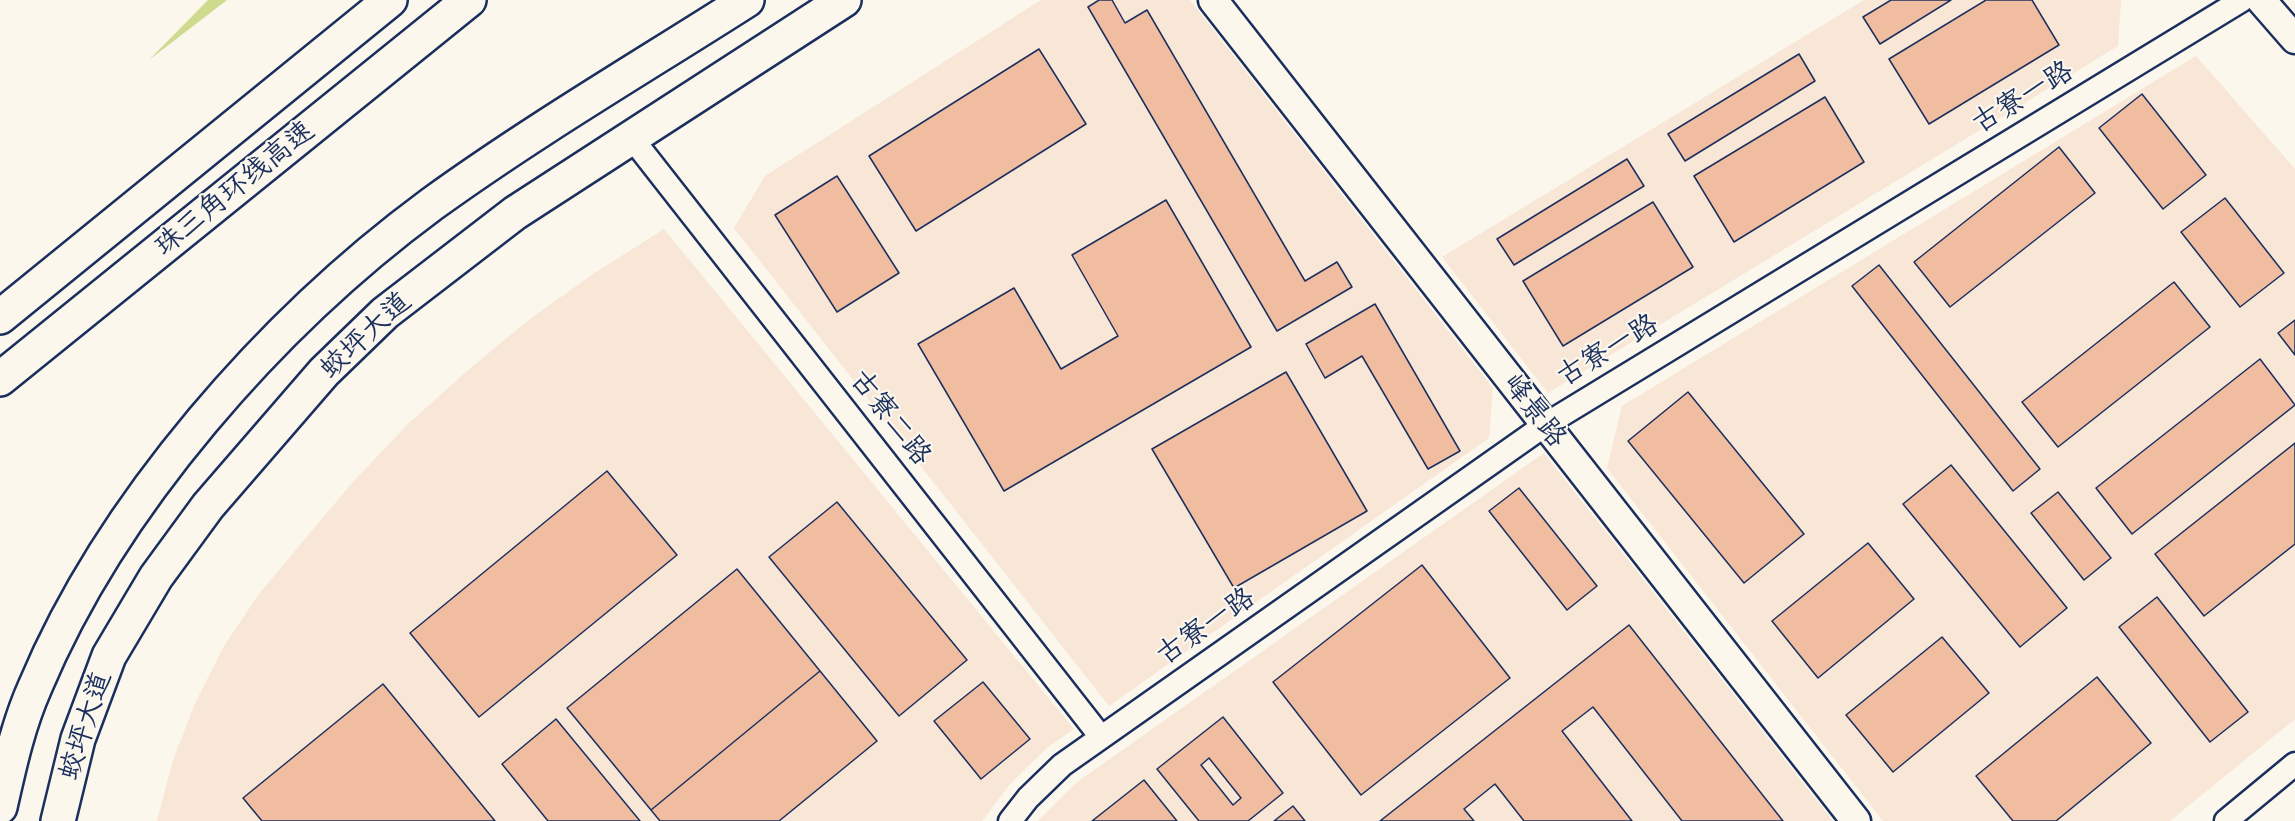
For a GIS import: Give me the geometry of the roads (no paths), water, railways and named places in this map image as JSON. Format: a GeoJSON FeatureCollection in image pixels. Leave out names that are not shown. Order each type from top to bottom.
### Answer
{"type":"FeatureCollection","features":[{"type":"Feature","properties":{"kind":"highway","name":"珠三角环线高速"},"geometry":{"type":"LineString","coordinates":[[0,317],[390,0]]}},
{"type":"Feature","properties":{"kind":"highway","name":"珠三角环线高速"},"geometry":{"type":"LineString","coordinates":[[0,379],[469,0]]}},
{"type":"Feature","properties":{"kind":"highway","name":"蛟坪大道"},"geometry":{"type":"LineString","coordinates":[[0,807],[9,767],[34,688],[77,600],[121,528],[174,455],[237,382],[300,317],[363,258],[432,204],[747,0]]}},
{"type":"Feature","properties":{"kind":"highway","name":"蛟坪大道"},"geometry":{"type":"LineString","coordinates":[[58,821],[78,739],[109,656],[156,577],[208,506],[324,372],[385,313],[515,213],[844,0]]}},
{"type":"Feature","properties":{"kind":"street","name":"峰景路"},"geometry":{"type":"LineString","coordinates":[[1213,0],[1856,821]]}},
{"type":"Feature","properties":{"kind":"street","name":"古寮一路"},"geometry":{"type":"LineString","coordinates":[[1010,821],[1028,798],[1062,765],[1545,425],[2242,0]]}},
{"type":"Feature","properties":{"kind":"street"},"geometry":{"type":"LineString","coordinates":[[2261,0],[2295,39]]}},
{"type":"Feature","properties":{"kind":"street","name":"古寮二路"},"geometry":{"type":"LineString","coordinates":[[631,136],[1101,737]]}},
{"type":"Feature","properties":{"kind":"street"},"geometry":{"type":"LineString","coordinates":[[2226,821],[2295,764]]}}]}
